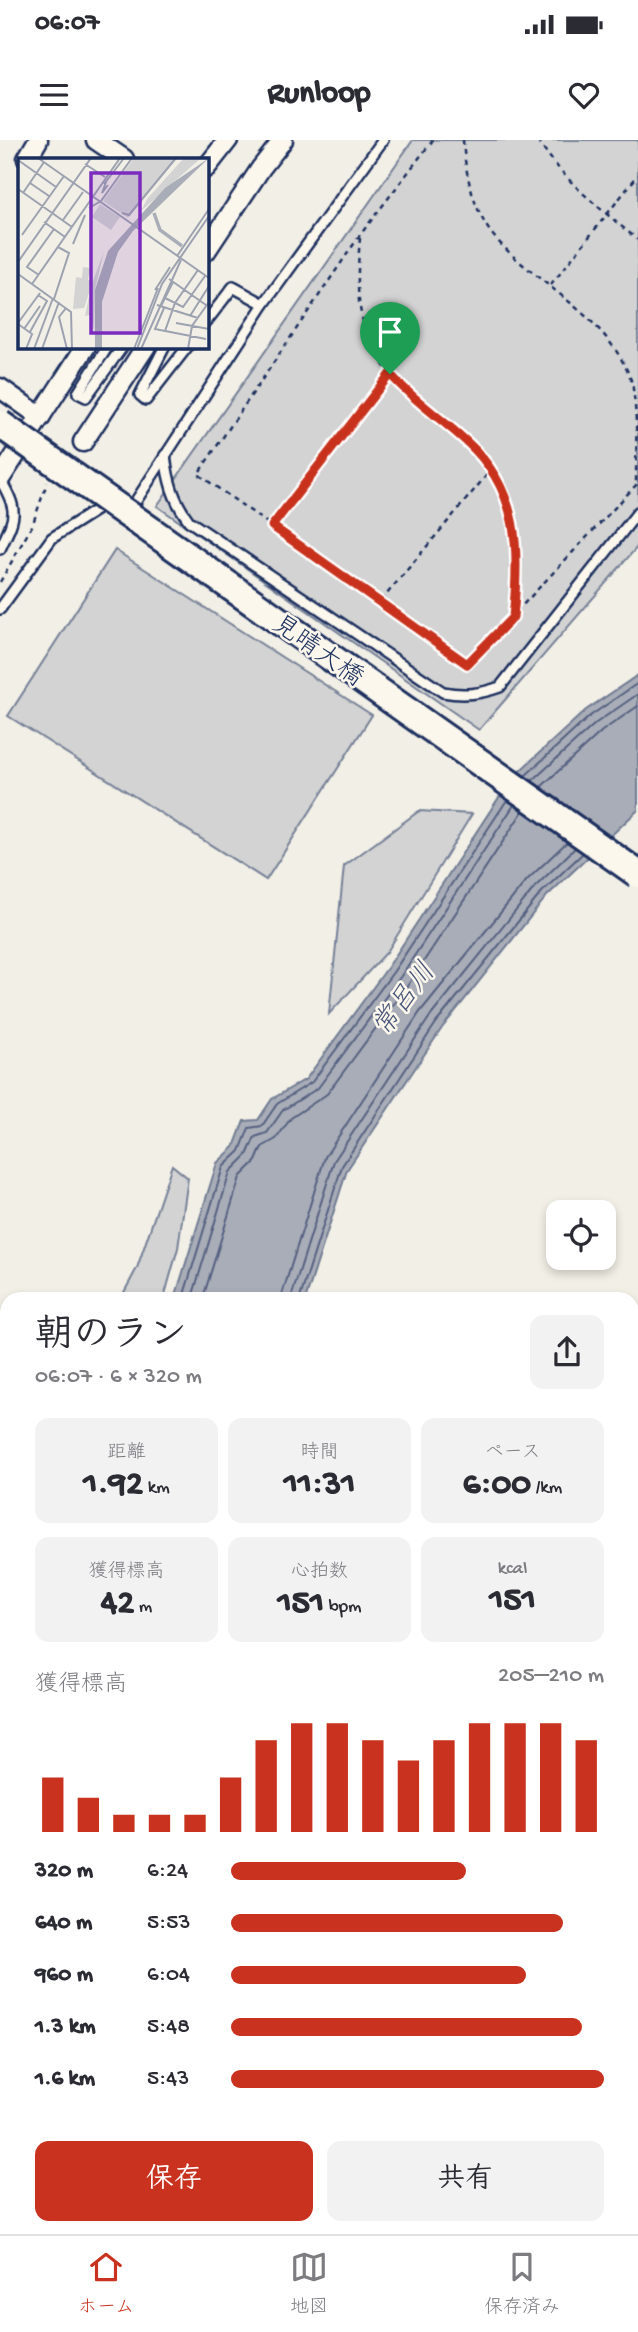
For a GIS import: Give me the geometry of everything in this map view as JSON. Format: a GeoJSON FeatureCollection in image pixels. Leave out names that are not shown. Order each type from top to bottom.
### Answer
{"type":"FeatureCollection","features":[{"type":"Feature","properties":{"kind":"main road","name":"見晴大橋"},"geometry":{"type":"LineString","coordinates":[[0,424],[638,874]]}},
{"type":"Feature","properties":{"kind":"street"},"geometry":{"type":"LineString","coordinates":[[28,158],[38,140]]}},
{"type":"Feature","properties":{"kind":"street"},"geometry":{"type":"LineString","coordinates":[[96,140],[123,158]]}},
{"type":"Feature","properties":{"kind":"street"},"geometry":{"type":"LineString","coordinates":[[208,165],[228,140]]}},
{"type":"Feature","properties":{"kind":"street"},"geometry":{"type":"LineString","coordinates":[[208,248],[261,168],[284,140]]}},
{"type":"Feature","properties":{"kind":"street"},"geometry":{"type":"LineString","coordinates":[[3,468],[41,417],[85,348]]}},
{"type":"Feature","properties":{"kind":"street"},"geometry":{"type":"LineString","coordinates":[[83,442],[145,348]]}},
{"type":"Feature","properties":{"kind":"street"},"geometry":{"type":"LineString","coordinates":[[0,388],[41,417]]}},
{"type":"Feature","properties":{"kind":"lane"},"geometry":{"type":"LineString","coordinates":[[0,609],[52,537],[100,507],[134,504],[264,304],[383,140]]}},
{"type":"Feature","properties":{"kind":"lane"},"geometry":{"type":"LineString","coordinates":[[208,319],[233,287],[264,304]]}},
{"type":"Feature","properties":{"kind":"lane"},"geometry":{"type":"LineString","coordinates":[[107,348],[78,393],[86,397],[122,348]]}},
{"type":"Feature","properties":{"kind":"lane"},"geometry":{"type":"LineString","coordinates":[[164,348],[140,395],[146,400],[186,348]]}},
{"type":"Feature","properties":{"kind":"lane"},"geometry":{"type":"LineString","coordinates":[[165,454],[168,481],[177,505],[189,521],[443,692],[459,695],[479,694],[500,687],[638,512]]}},
{"type":"Feature","properties":{"kind":"lane"},"geometry":{"type":"LineString","coordinates":[[0,549],[15,518],[15,504],[3,468]]}},
{"type":"Feature","properties":{"kind":"path"},"geometry":{"type":"LineString","coordinates":[[433,140],[360,235],[198,474],[467,664],[637,484],[637,402],[632,381],[610,343],[551,285],[497,240],[483,222],[465,163],[463,140]]}},
{"type":"Feature","properties":{"kind":"path"},"geometry":{"type":"LineString","coordinates":[[538,140],[563,174],[638,240]]}},
{"type":"Feature","properties":{"kind":"path"},"geometry":{"type":"LineString","coordinates":[[551,285],[638,175]]}},
{"type":"Feature","properties":{"kind":"path"},"geometry":{"type":"LineString","coordinates":[[360,235],[360,312],[376,356],[414,401],[468,442],[491,470],[514,517],[518,544],[513,617]]}},
{"type":"Feature","properties":{"kind":"path"},"geometry":{"type":"LineString","coordinates":[[272,526],[390,374]]}},
{"type":"Feature","properties":{"kind":"path"},"geometry":{"type":"LineString","coordinates":[[380,603],[491,470]]}},
{"type":"Feature","properties":{"kind":"path"},"geometry":{"type":"LineString","coordinates":[[0,582],[32,526],[48,481]]}},
{"type":"Feature","properties":{"kind":"shaded area"},"geometry":{"type":"Polygon","coordinates":[[[413,140],[638,140],[638,546],[479,730],[157,506],[413,140]]]}},
{"type":"Feature","properties":{"kind":"shaded area"},"geometry":{"type":"Polygon","coordinates":[[[115,550],[372,715],[266,880],[8,716],[115,550]]]}},
{"type":"Feature","properties":{"kind":"shaded area"},"geometry":{"type":"Polygon","coordinates":[[[419,811],[472,814],[387,952],[329,1014],[344,866],[419,811]]]}},
{"type":"Feature","properties":{"kind":"shaded area"},"geometry":{"type":"Polygon","coordinates":[[[172,1165],[188,1178],[178,1248],[166,1292],[124,1292],[137,1268],[172,1165]]]}},
{"type":"Feature","properties":{"kind":"water","name":"常呂川"},"geometry":{"type":"Polygon","coordinates":[[[638,675],[638,810],[547,896],[442,1028],[347,1170],[308,1292],[177,1292],[217,1163],[234,1147],[244,1121],[258,1120],[272,1099],[306,1079],[388,967],[511,779],[586,710],[638,675]]]}},
{"type":"Feature","properties":{"kind":"route"},"geometry":{"type":"LineString","coordinates":[[390,374],[414,401],[468,442],[504,491],[514,517],[518,544],[513,617],[467,664],[272,526],[390,374]]}}]}
